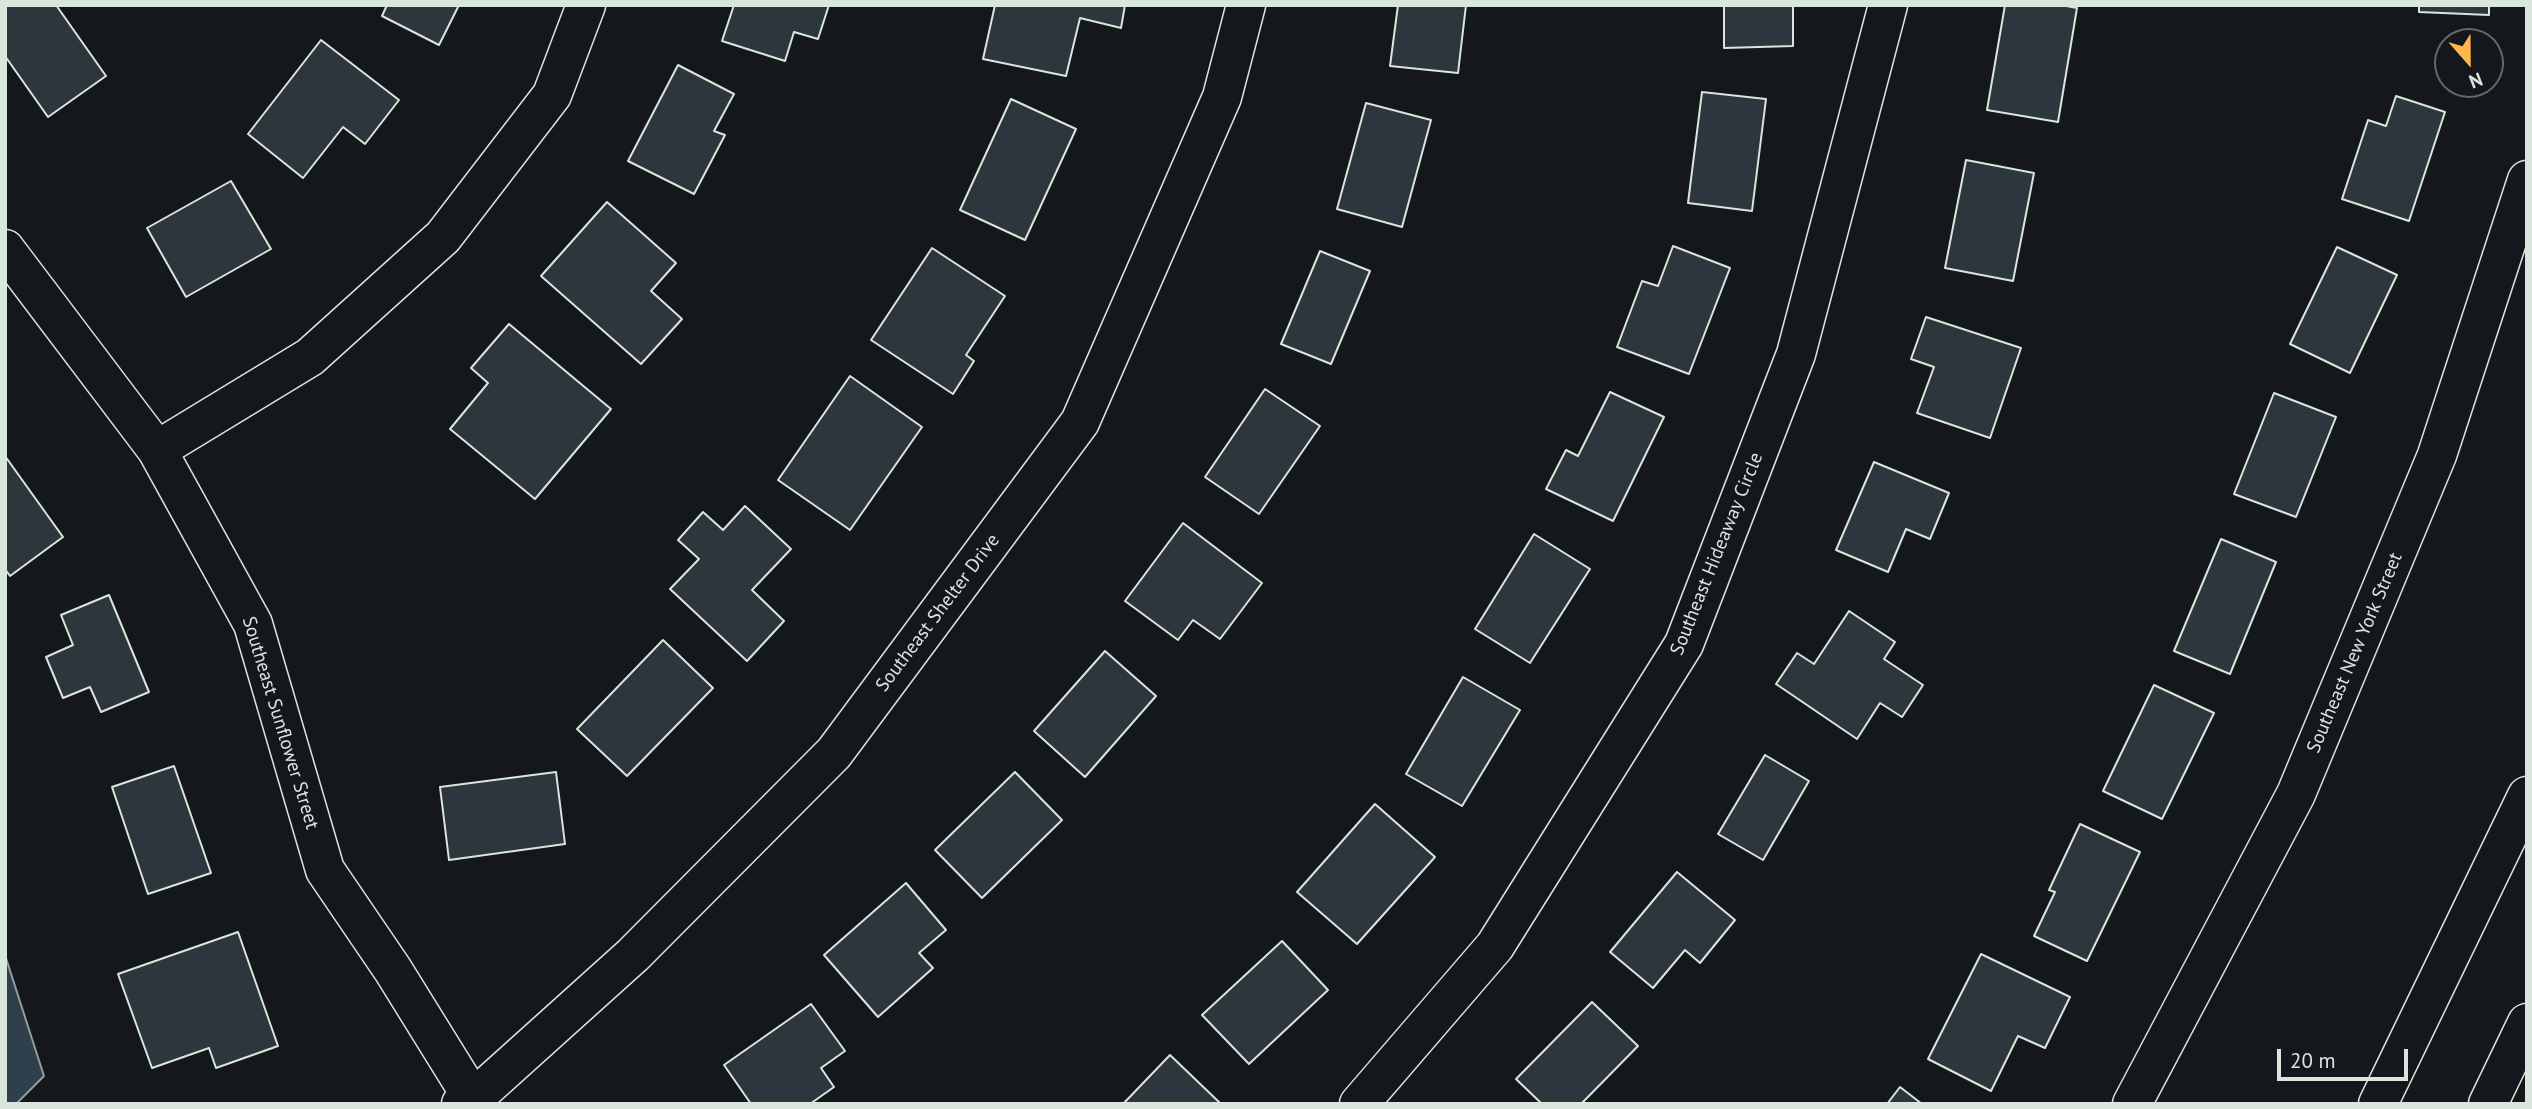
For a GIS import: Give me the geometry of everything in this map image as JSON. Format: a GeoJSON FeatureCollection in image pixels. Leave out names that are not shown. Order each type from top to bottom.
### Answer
{"type":"FeatureCollection","features":[{"type":"Feature","properties":{"kind":"street"},"geometry":{"type":"LineString","coordinates":[[156,450],[310,357],[443,237],[552,95],[586,5]]}},
{"type":"Feature","properties":{"kind":"street","name":"Southeast Shelter Drive"},"geometry":{"type":"LineString","coordinates":[[467,1101],[633,956],[834,753],[1080,422],[1222,97],[1246,5]]}},
{"type":"Feature","properties":{"kind":"street","name":"Southeast Hideaway Circle"},"geometry":{"type":"LineString","coordinates":[[1359,1104],[1495,946],[1684,644],[1796,354],[1888,5]]}},
{"type":"Feature","properties":{"kind":"street","name":"Southeast New York Street"},"geometry":{"type":"LineString","coordinates":[[2132,1104],[2296,794],[2437,455],[2527,180]]}},
{"type":"Feature","properties":{"kind":"street","name":"Southeast Sunflower Street"},"geometry":{"type":"LineString","coordinates":[[5,249],[156,450],[253,624],[325,870],[393,970],[467,1101]]}},
{"type":"Feature","properties":{"kind":"street"},"geometry":{"type":"LineString","coordinates":[[2378,1104],[2527,796]]}},
{"type":"Feature","properties":{"kind":"street"},"geometry":{"type":"LineString","coordinates":[[2488,1104],[2527,1023]]}},
{"type":"Feature","properties":{"kind":"water"},"geometry":{"type":"Polygon","coordinates":[[[5,955],[44,1076],[16,1104],[5,1104],[5,955]]]}},
{"type":"Feature","properties":{"kind":"building"},"geometry":{"type":"Polygon","coordinates":[[[5,5],[56,5],[106,76],[48,117],[5,56],[5,5]]]}},
{"type":"Feature","properties":{"kind":"building"},"geometry":{"type":"Polygon","coordinates":[[[387,5],[459,5],[439,45],[382,16],[387,5]]]}},
{"type":"Feature","properties":{"kind":"building"},"geometry":{"type":"Polygon","coordinates":[[[734,5],[829,5],[818,39],[794,32],[785,61],[722,41],[734,5]]]}},
{"type":"Feature","properties":{"kind":"building"},"geometry":{"type":"Polygon","coordinates":[[[995,5],[1125,5],[1121,28],[1080,18],[1066,76],[983,59],[995,5]]]}},
{"type":"Feature","properties":{"kind":"building"},"geometry":{"type":"Polygon","coordinates":[[[1398,5],[1466,5],[1458,73],[1390,66],[1398,5]]]}},
{"type":"Feature","properties":{"kind":"building"},"geometry":{"type":"Polygon","coordinates":[[[1724,5],[1793,5],[1793,46],[1724,48],[1724,5]]]}},
{"type":"Feature","properties":{"kind":"building"},"geometry":{"type":"Polygon","coordinates":[[[2005,5],[2061,5],[2077,8],[2058,122],[1987,110],[2005,5]]]}},
{"type":"Feature","properties":{"kind":"building"},"geometry":{"type":"Polygon","coordinates":[[[2419,5],[2489,5],[2489,15],[2419,12],[2419,5]]]}},
{"type":"Feature","properties":{"kind":"building"},"geometry":{"type":"Polygon","coordinates":[[[321,40],[399,100],[365,144],[343,127],[303,178],[248,134],[321,40]]]}},
{"type":"Feature","properties":{"kind":"building"},"geometry":{"type":"Polygon","coordinates":[[[678,65],[734,94],[714,131],[725,135],[694,194],[628,161],[678,65]]]}},
{"type":"Feature","properties":{"kind":"building"},"geometry":{"type":"Polygon","coordinates":[[[1702,92],[1766,99],[1752,211],[1688,203],[1702,92]]]}},
{"type":"Feature","properties":{"kind":"building"},"geometry":{"type":"Polygon","coordinates":[[[2396,96],[2445,112],[2409,221],[2342,199],[2368,120],[2386,126],[2396,96]]]}},
{"type":"Feature","properties":{"kind":"building"},"geometry":{"type":"Polygon","coordinates":[[[1011,99],[1076,129],[1025,240],[960,210],[1011,99]]]}},
{"type":"Feature","properties":{"kind":"building"},"geometry":{"type":"Polygon","coordinates":[[[1366,103],[1431,120],[1402,227],[1337,209],[1366,103]]]}},
{"type":"Feature","properties":{"kind":"building"},"geometry":{"type":"Polygon","coordinates":[[[1966,160],[2034,173],[2013,281],[1945,268],[1966,160]]]}},
{"type":"Feature","properties":{"kind":"building"},"geometry":{"type":"Polygon","coordinates":[[[231,181],[271,249],[186,297],[147,228],[231,181]]]}},
{"type":"Feature","properties":{"kind":"building"},"geometry":{"type":"Polygon","coordinates":[[[607,202],[676,263],[651,291],[682,319],[641,364],[541,276],[607,202]]]}},
{"type":"Feature","properties":{"kind":"building"},"geometry":{"type":"Polygon","coordinates":[[[1673,246],[1730,268],[1689,374],[1617,347],[1642,281],[1658,286],[1673,246]]]}},
{"type":"Feature","properties":{"kind":"building"},"geometry":{"type":"Polygon","coordinates":[[[2337,247],[2397,275],[2350,373],[2290,344],[2337,247]]]}},
{"type":"Feature","properties":{"kind":"building"},"geometry":{"type":"Polygon","coordinates":[[[932,248],[1005,296],[966,355],[974,361],[953,394],[871,340],[932,248]]]}},
{"type":"Feature","properties":{"kind":"building"},"geometry":{"type":"Polygon","coordinates":[[[1320,251],[1370,271],[1331,364],[1281,344],[1320,251]]]}},
{"type":"Feature","properties":{"kind":"building"},"geometry":{"type":"Polygon","coordinates":[[[1926,317],[2021,348],[1990,438],[1917,413],[1934,367],[1911,359],[1926,317]]]}},
{"type":"Feature","properties":{"kind":"building"},"geometry":{"type":"Polygon","coordinates":[[[509,324],[611,409],[535,499],[450,429],[488,383],[471,368],[509,324]]]}},
{"type":"Feature","properties":{"kind":"building"},"geometry":{"type":"Polygon","coordinates":[[[850,376],[922,427],[850,530],[778,480],[850,376]]]}},
{"type":"Feature","properties":{"kind":"building"},"geometry":{"type":"Polygon","coordinates":[[[1265,389],[1320,426],[1259,514],[1205,477],[1265,389]]]}},
{"type":"Feature","properties":{"kind":"building"},"geometry":{"type":"Polygon","coordinates":[[[1610,392],[1664,417],[1613,521],[1546,489],[1566,450],[1578,456],[1610,392]]]}},
{"type":"Feature","properties":{"kind":"building"},"geometry":{"type":"Polygon","coordinates":[[[2274,393],[2336,417],[2296,517],[2234,494],[2274,393]]]}},
{"type":"Feature","properties":{"kind":"building"},"geometry":{"type":"Polygon","coordinates":[[[5,456],[63,537],[10,576],[5,569],[5,456]]]}},
{"type":"Feature","properties":{"kind":"building"},"geometry":{"type":"Polygon","coordinates":[[[1874,462],[1949,493],[1930,539],[1906,529],[1888,572],[1836,550],[1874,462]]]}},
{"type":"Feature","properties":{"kind":"building"},"geometry":{"type":"Polygon","coordinates":[[[745,506],[791,549],[752,590],[784,621],[747,661],[670,589],[699,559],[678,540],[703,512],[723,530],[745,506]]]}},
{"type":"Feature","properties":{"kind":"building"},"geometry":{"type":"Polygon","coordinates":[[[1183,523],[1262,583],[1220,639],[1193,620],[1178,640],[1125,601],[1183,523]]]}},
{"type":"Feature","properties":{"kind":"building"},"geometry":{"type":"Polygon","coordinates":[[[1534,534],[1590,569],[1530,663],[1475,629],[1534,534]]]}},
{"type":"Feature","properties":{"kind":"building"},"geometry":{"type":"Polygon","coordinates":[[[2221,539],[2276,562],[2230,674],[2174,651],[2221,539]]]}},
{"type":"Feature","properties":{"kind":"building"},"geometry":{"type":"Polygon","coordinates":[[[109,595],[149,692],[101,712],[90,687],[63,698],[46,657],[73,645],[61,615],[109,595]]]}},
{"type":"Feature","properties":{"kind":"building"},"geometry":{"type":"Polygon","coordinates":[[[1849,611],[1895,642],[1884,659],[1923,685],[1902,717],[1880,703],[1857,739],[1776,684],[1797,653],[1814,664],[1849,611]]]}},
{"type":"Feature","properties":{"kind":"building"},"geometry":{"type":"Polygon","coordinates":[[[663,640],[713,688],[627,776],[577,729],[663,640]]]}},
{"type":"Feature","properties":{"kind":"building"},"geometry":{"type":"Polygon","coordinates":[[[1105,651],[1156,696],[1085,777],[1034,731],[1105,651]]]}},
{"type":"Feature","properties":{"kind":"building"},"geometry":{"type":"Polygon","coordinates":[[[1463,677],[1520,710],[1462,806],[1406,774],[1463,677]]]}},
{"type":"Feature","properties":{"kind":"building"},"geometry":{"type":"Polygon","coordinates":[[[2154,685],[2214,713],[2162,819],[2103,791],[2154,685]]]}},
{"type":"Feature","properties":{"kind":"building"},"geometry":{"type":"Polygon","coordinates":[[[1765,755],[1809,781],[1763,860],[1718,834],[1765,755]]]}},
{"type":"Feature","properties":{"kind":"building"},"geometry":{"type":"Polygon","coordinates":[[[174,766],[211,873],[148,894],[112,787],[174,766]]]}},
{"type":"Feature","properties":{"kind":"building"},"geometry":{"type":"Polygon","coordinates":[[[556,772],[565,844],[449,860],[440,787],[556,772]]]}},
{"type":"Feature","properties":{"kind":"building"},"geometry":{"type":"Polygon","coordinates":[[[1015,772],[1062,820],[982,898],[935,850],[1015,772]]]}},
{"type":"Feature","properties":{"kind":"building"},"geometry":{"type":"Polygon","coordinates":[[[1375,804],[1435,857],[1357,944],[1297,892],[1375,804]]]}},
{"type":"Feature","properties":{"kind":"building"},"geometry":{"type":"Polygon","coordinates":[[[2080,824],[2140,852],[2087,961],[2034,936],[2055,892],[2049,890],[2080,824]]]}},
{"type":"Feature","properties":{"kind":"building"},"geometry":{"type":"Polygon","coordinates":[[[1677,872],[1735,920],[1700,963],[1685,950],[1653,988],[1610,952],[1677,872]]]}},
{"type":"Feature","properties":{"kind":"building"},"geometry":{"type":"Polygon","coordinates":[[[906,883],[946,930],[919,953],[933,968],[878,1017],[824,955],[906,883]]]}},
{"type":"Feature","properties":{"kind":"building"},"geometry":{"type":"Polygon","coordinates":[[[238,932],[278,1046],[216,1068],[209,1048],[152,1068],[118,974],[238,932]]]}},
{"type":"Feature","properties":{"kind":"building"},"geometry":{"type":"Polygon","coordinates":[[[1282,941],[1328,990],[1249,1064],[1202,1015],[1282,941]]]}},
{"type":"Feature","properties":{"kind":"building"},"geometry":{"type":"Polygon","coordinates":[[[1981,954],[2070,997],[2045,1048],[2018,1036],[1991,1091],[1928,1059],[1981,954]]]}},
{"type":"Feature","properties":{"kind":"building"},"geometry":{"type":"Polygon","coordinates":[[[1592,1002],[1638,1046],[1581,1104],[1542,1104],[1516,1079],[1592,1002]]]}},
{"type":"Feature","properties":{"kind":"building"},"geometry":{"type":"Polygon","coordinates":[[[811,1004],[845,1051],[821,1068],[834,1087],[810,1104],[751,1104],[724,1065],[811,1004]]]}},
{"type":"Feature","properties":{"kind":"building"},"geometry":{"type":"Polygon","coordinates":[[[1170,1055],[1220,1103],[1123,1104],[1170,1055]]]}},
{"type":"Feature","properties":{"kind":"building"},"geometry":{"type":"Polygon","coordinates":[[[1900,1087],[1922,1104],[1887,1104],[1900,1087]]]}}]}
